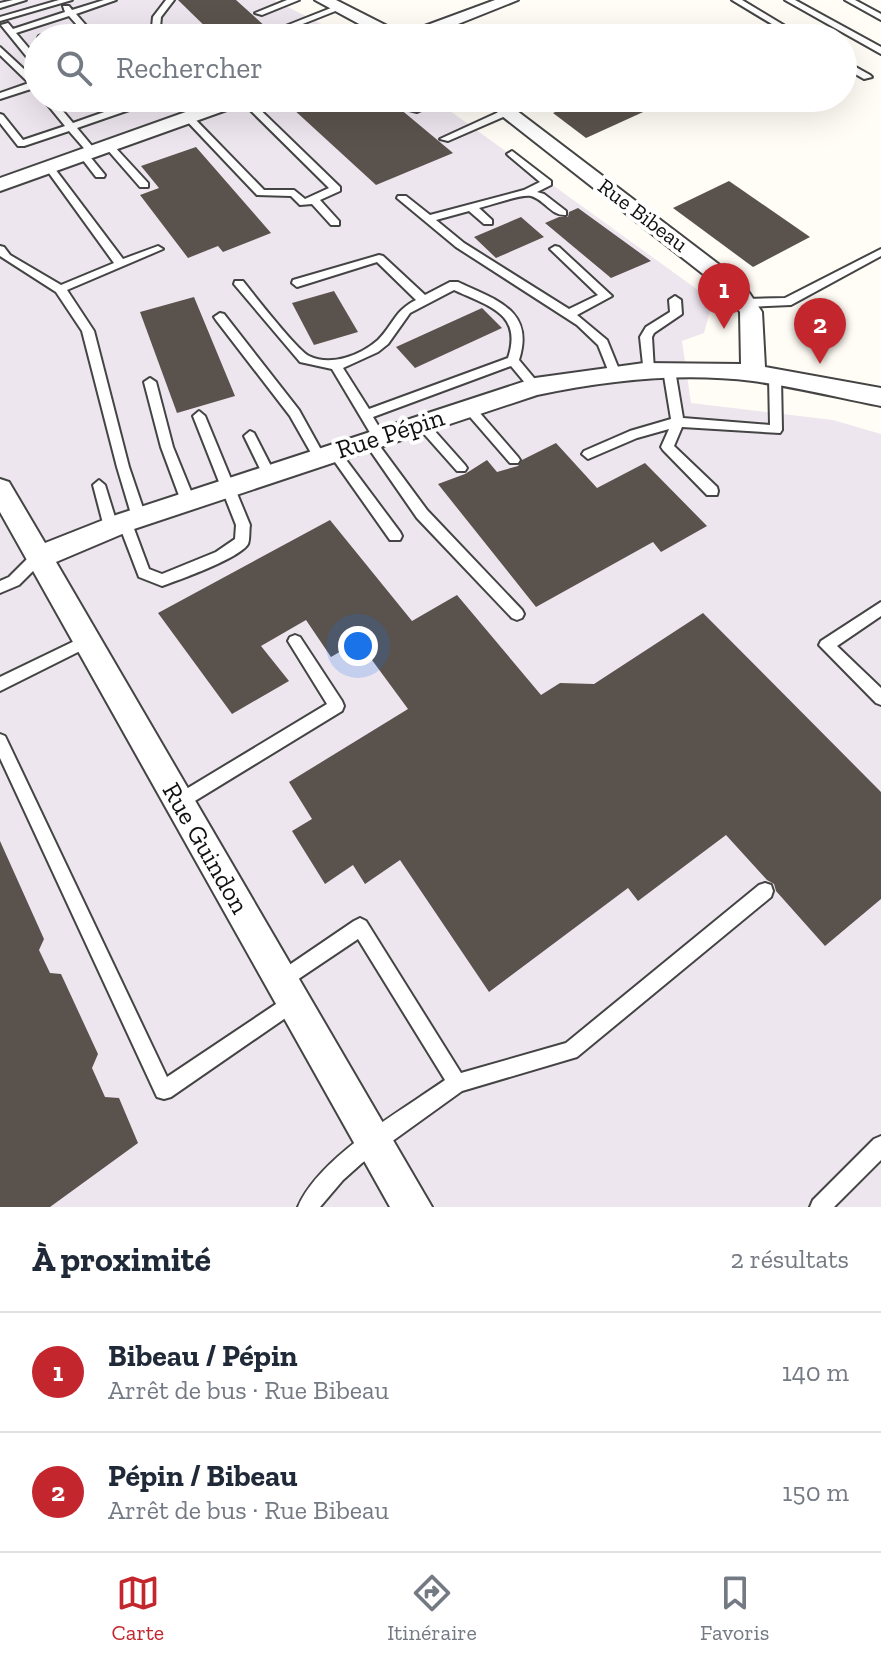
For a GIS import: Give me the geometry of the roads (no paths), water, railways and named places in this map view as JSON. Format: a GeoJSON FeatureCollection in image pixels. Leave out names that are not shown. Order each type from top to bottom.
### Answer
{"type":"FeatureCollection","features":[{"type":"Feature","properties":{"kind":"street"},"geometry":{"type":"LineString","coordinates":[[445,24],[510,0]]}},
{"type":"Feature","properties":{"kind":"street"},"geometry":{"type":"LineString","coordinates":[[331,4],[370,24]]}},
{"type":"Feature","properties":{"kind":"street"},"geometry":{"type":"LineString","coordinates":[[0,185],[95,151],[185,112]]}},
{"type":"Feature","properties":{"kind":"street","name":"Rue Bibeau"},"geometry":{"type":"LineString","coordinates":[[506,112],[713,269],[747,303]]}},
{"type":"Feature","properties":{"kind":"street"},"geometry":{"type":"LineString","coordinates":[[747,303],[764,375],[881,397]]}},
{"type":"Feature","properties":{"kind":"street","name":"Rue Pépin"},"geometry":{"type":"LineString","coordinates":[[38,557],[125,522],[535,387],[614,372],[658,370],[764,375]]}},
{"type":"Feature","properties":{"kind":"street","name":"Rue Guindon"},"geometry":{"type":"LineString","coordinates":[[0,489],[412,1207]]}},
{"type":"Feature","properties":{"kind":"lane"},"geometry":{"type":"LineString","coordinates":[[0,6],[22,0]]}},
{"type":"Feature","properties":{"kind":"lane"},"geometry":{"type":"LineString","coordinates":[[36,24],[112,0]]}},
{"type":"Feature","properties":{"kind":"lane"},"geometry":{"type":"LineString","coordinates":[[156,24],[157,17],[170,0]]}},
{"type":"Feature","properties":{"kind":"lane"},"geometry":{"type":"LineString","coordinates":[[259,13],[295,0]]}},
{"type":"Feature","properties":{"kind":"lane"},"geometry":{"type":"LineString","coordinates":[[736,0],[777,24]]}},
{"type":"Feature","properties":{"kind":"lane"},"geometry":{"type":"LineString","coordinates":[[789,0],[832,24]]}},
{"type":"Feature","properties":{"kind":"lane"},"geometry":{"type":"LineString","coordinates":[[849,0],[881,17]]}},
{"type":"Feature","properties":{"kind":"lane"},"geometry":{"type":"LineString","coordinates":[[24,48],[0,18],[63,1],[80,24]]}},
{"type":"Feature","properties":{"kind":"lane"},"geometry":{"type":"LineString","coordinates":[[292,24],[331,4]]}},
{"type":"Feature","properties":{"kind":"lane"},"geometry":{"type":"LineString","coordinates":[[11,32],[24,28]]}},
{"type":"Feature","properties":{"kind":"lane"},"geometry":{"type":"LineString","coordinates":[[857,38],[881,51]]}},
{"type":"Feature","properties":{"kind":"lane"},"geometry":{"type":"LineString","coordinates":[[0,50],[12,65],[24,70]]}},
{"type":"Feature","properties":{"kind":"lane"},"geometry":{"type":"LineString","coordinates":[[857,71],[867,77]]}},
{"type":"Feature","properties":{"kind":"lane"},"geometry":{"type":"LineString","coordinates":[[0,96],[24,89]]}},
{"type":"Feature","properties":{"kind":"lane"},"geometry":{"type":"LineString","coordinates":[[58,112],[95,151],[144,185]]}},
{"type":"Feature","properties":{"kind":"lane"},"geometry":{"type":"LineString","coordinates":[[0,117],[21,144],[118,112]]}},
{"type":"Feature","properties":{"kind":"lane"},"geometry":{"type":"LineString","coordinates":[[192,112],[261,193],[294,193],[304,203],[336,189],[257,112]]}},
{"type":"Feature","properties":{"kind":"lane"},"geometry":{"type":"LineString","coordinates":[[445,139],[491,112]]}},
{"type":"Feature","properties":{"kind":"lane"},"geometry":{"type":"LineString","coordinates":[[95,151],[100,175]]}},
{"type":"Feature","properties":{"kind":"lane"},"geometry":{"type":"LineString","coordinates":[[428,219],[528,192],[547,183],[512,154]]}},
{"type":"Feature","properties":{"kind":"lane"},"geometry":{"type":"LineString","coordinates":[[49,167],[121,264]]}},
{"type":"Feature","properties":{"kind":"lane"},"geometry":{"type":"LineString","coordinates":[[528,192],[540,196],[562,213]]}},
{"type":"Feature","properties":{"kind":"lane"},"geometry":{"type":"LineString","coordinates":[[402,198],[460,245],[569,314],[603,343],[614,372]]}},
{"type":"Feature","properties":{"kind":"lane"},"geometry":{"type":"LineString","coordinates":[[313,199],[335,223]]}},
{"type":"Feature","properties":{"kind":"lane"},"geometry":{"type":"LineString","coordinates":[[471,207],[488,222]]}},
{"type":"Feature","properties":{"kind":"lane"},"geometry":{"type":"LineString","coordinates":[[0,249],[6,257],[60,289],[88,331],[123,467],[125,522]]}},
{"type":"Feature","properties":{"kind":"lane"},"geometry":{"type":"LineString","coordinates":[[60,289],[158,249]]}},
{"type":"Feature","properties":{"kind":"lane"},"geometry":{"type":"LineString","coordinates":[[555,249],[606,296],[569,314]]}},
{"type":"Feature","properties":{"kind":"lane"},"geometry":{"type":"LineString","coordinates":[[747,303],[787,302],[881,252]]}},
{"type":"Feature","properties":{"kind":"lane"},"geometry":{"type":"LineString","coordinates":[[297,283],[379,258],[424,301]]}},
{"type":"Feature","properties":{"kind":"lane"},"geometry":{"type":"LineString","coordinates":[[239,284],[304,359],[336,366],[374,349],[384,341],[406,310],[454,285],[500,309],[521,332],[520,345],[513,361],[366,415]]}},
{"type":"Feature","properties":{"kind":"lane"},"geometry":{"type":"LineString","coordinates":[[675,300],[676,314],[650,330],[646,337],[678,422],[667,447],[712,491]]}},
{"type":"Feature","properties":{"kind":"lane"},"geometry":{"type":"LineString","coordinates":[[220,317],[326,454],[395,536]]}},
{"type":"Feature","properties":{"kind":"lane"},"geometry":{"type":"LineString","coordinates":[[513,361],[535,387]]}},
{"type":"Feature","properties":{"kind":"lane"},"geometry":{"type":"LineString","coordinates":[[336,366],[366,415],[374,438],[422,514],[517,614]]}},
{"type":"Feature","properties":{"kind":"lane"},"geometry":{"type":"LineString","coordinates":[[588,454],[634,434],[678,422],[776,430],[764,375]]}},
{"type":"Feature","properties":{"kind":"lane"},"geometry":{"type":"LineString","coordinates":[[150,382],[167,447],[188,501]]}},
{"type":"Feature","properties":{"kind":"lane"},"geometry":{"type":"LineString","coordinates":[[468,407],[514,460]]}},
{"type":"Feature","properties":{"kind":"lane"},"geometry":{"type":"LineString","coordinates":[[99,485],[125,522],[144,573],[162,580],[173,578],[221,556],[242,542],[243,525],[199,416]]}},
{"type":"Feature","properties":{"kind":"lane"},"geometry":{"type":"LineString","coordinates":[[421,423],[461,468]]}},
{"type":"Feature","properties":{"kind":"lane"},"geometry":{"type":"LineString","coordinates":[[250,436],[269,474]]}},
{"type":"Feature","properties":{"kind":"lane"},"geometry":{"type":"LineString","coordinates":[[0,587],[14,581],[38,557]]}},
{"type":"Feature","properties":{"kind":"lane"},"geometry":{"type":"LineString","coordinates":[[881,608],[826,645],[881,698]]}},
{"type":"Feature","properties":{"kind":"lane"},"geometry":{"type":"LineString","coordinates":[[0,684],[87,641]]}},
{"type":"Feature","properties":{"kind":"lane"},"geometry":{"type":"LineString","coordinates":[[179,802],[337,706],[295,641]]}},
{"type":"Feature","properties":{"kind":"lane"},"geometry":{"type":"LineString","coordinates":[[0,741],[164,1090],[288,991],[360,927],[457,1083]]}},
{"type":"Feature","properties":{"kind":"lane"},"geometry":{"type":"LineString","coordinates":[[308,1207],[318,1189],[375,1142],[457,1083],[571,1051],[765,891]]}},
{"type":"Feature","properties":{"kind":"lane"},"geometry":{"type":"LineString","coordinates":[[820,1207],[881,1146]]}},
{"type":"Feature","properties":{"kind":"place","name":"Bibeau / Pépin"},"geometry":{"type":"Point","coordinates":[724,329]}},
{"type":"Feature","properties":{"kind":"place","name":"Pépin / Bibeau"},"geometry":{"type":"Point","coordinates":[820,364]}}]}
